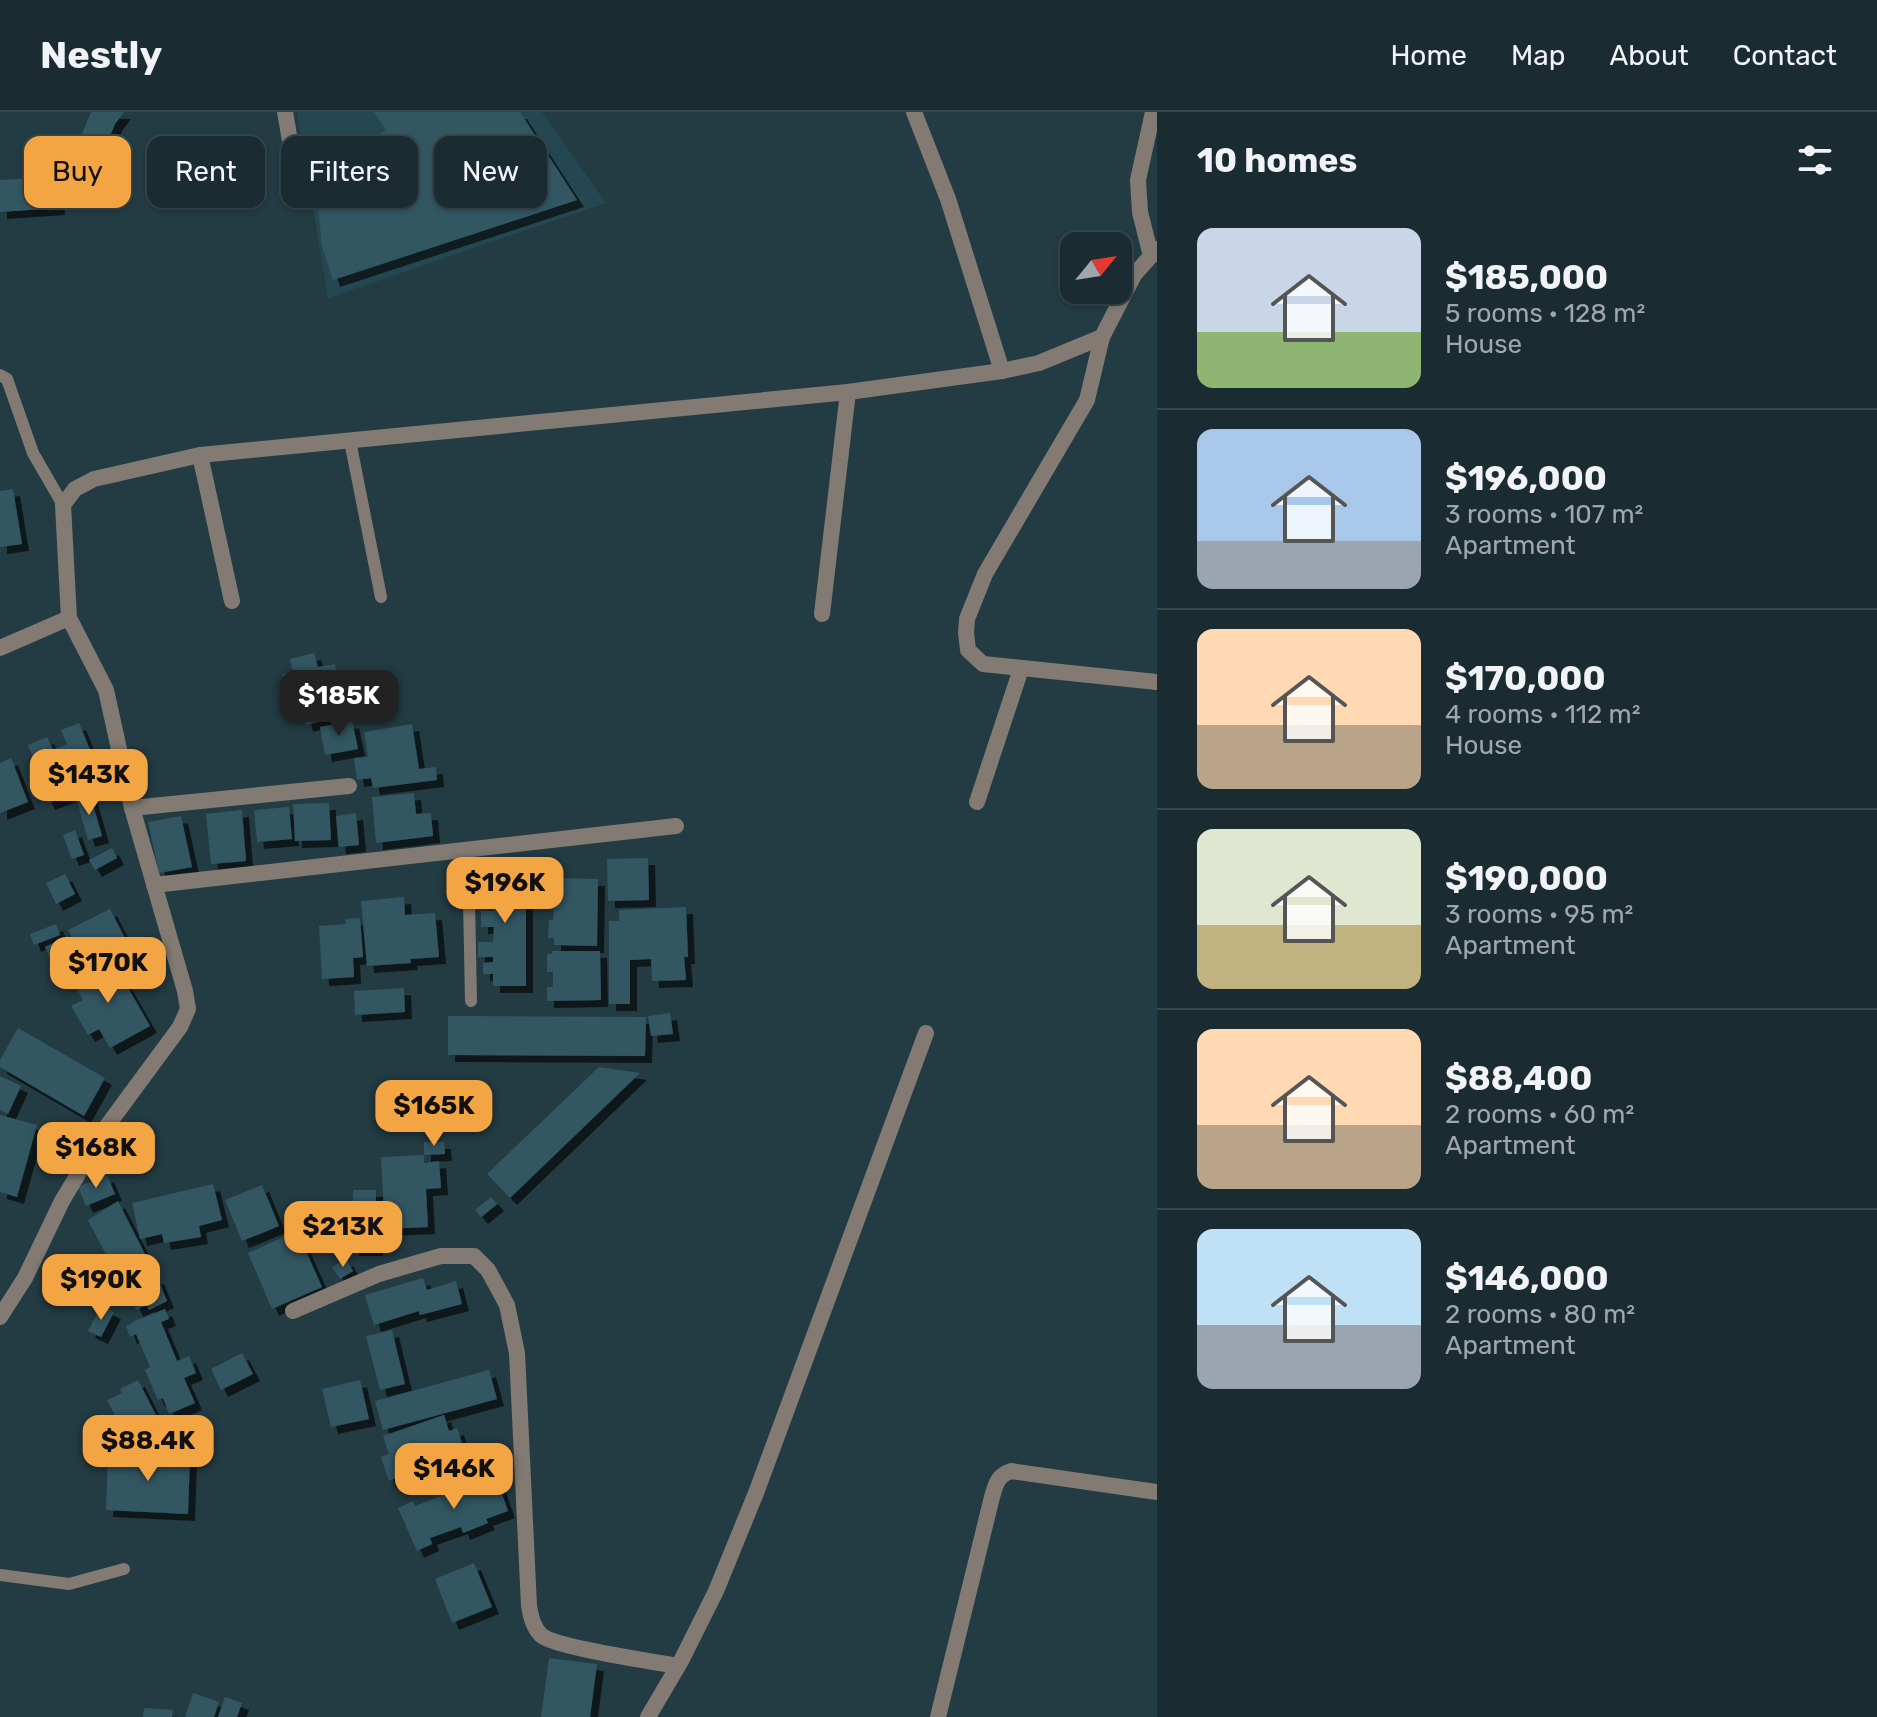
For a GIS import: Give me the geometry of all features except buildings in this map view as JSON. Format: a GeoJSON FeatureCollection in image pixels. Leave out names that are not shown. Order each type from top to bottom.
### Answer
{"type":"FeatureCollection","features":[{"type":"Feature","properties":{"kind":"street"},"geometry":{"type":"LineString","coordinates":[[285,112],[289,136]]}},
{"type":"Feature","properties":{"kind":"street"},"geometry":{"type":"LineString","coordinates":[[914,112],[948,199],[1002,371]]}},
{"type":"Feature","properties":{"kind":"street"},"geometry":{"type":"LineString","coordinates":[[1153,112],[1138,180],[1140,212],[1154,253],[1134,275],[1102,337],[1087,400],[985,574],[967,619],[966,633],[968,650],[983,664],[1157,682]]}},
{"type":"Feature","properties":{"kind":"street"},"geometry":{"type":"LineString","coordinates":[[0,1317],[25,1278],[62,1201],[107,1126],[180,1027],[188,1009],[132,808],[106,690],[69,618],[63,505],[75,489],[94,479],[200,455],[848,392],[1002,371],[1039,363],[1102,337]]}},
{"type":"Feature","properties":{"kind":"street"},"geometry":{"type":"LineString","coordinates":[[822,614],[848,392]]}},
{"type":"Feature","properties":{"kind":"street"},"geometry":{"type":"LineString","coordinates":[[200,455],[232,601]]}},
{"type":"Feature","properties":{"kind":"street"},"geometry":{"type":"LineString","coordinates":[[0,648],[69,618]]}},
{"type":"Feature","properties":{"kind":"street"},"geometry":{"type":"LineString","coordinates":[[977,802],[1021,669]]}},
{"type":"Feature","properties":{"kind":"street"},"geometry":{"type":"LineString","coordinates":[[132,808],[349,786]]}},
{"type":"Feature","properties":{"kind":"street"},"geometry":{"type":"LineString","coordinates":[[154,885],[676,826]]}},
{"type":"Feature","properties":{"kind":"street"},"geometry":{"type":"LineString","coordinates":[[648,1717],[716,1591],[756,1493],[926,1033]]}},
{"type":"Feature","properties":{"kind":"street"},"geometry":{"type":"LineString","coordinates":[[293,1311],[379,1274],[441,1256],[474,1256],[488,1270],[507,1305],[517,1353],[531,1621],[542,1637],[570,1646],[678,1666]]}},
{"type":"Feature","properties":{"kind":"street"},"geometry":{"type":"LineString","coordinates":[[938,1717],[992,1497],[1000,1476],[1011,1471],[1157,1492]]}},
{"type":"Feature","properties":{"kind":"lane"},"geometry":{"type":"LineString","coordinates":[[0,375],[7,379],[33,453],[63,505]]}},
{"type":"Feature","properties":{"kind":"lane"},"geometry":{"type":"LineString","coordinates":[[350,441],[381,597]]}},
{"type":"Feature","properties":{"kind":"lane"},"geometry":{"type":"LineString","coordinates":[[468,849],[471,1001]]}},
{"type":"Feature","properties":{"kind":"lane"},"geometry":{"type":"LineString","coordinates":[[0,1575],[69,1584],[124,1569]]}},
{"type":"Feature","properties":{"kind":"shaded area"},"geometry":{"type":"Polygon","coordinates":[[[297,112],[542,112],[606,203],[328,298],[313,208],[418,208],[418,136],[301,136],[297,112]]]}}]}
